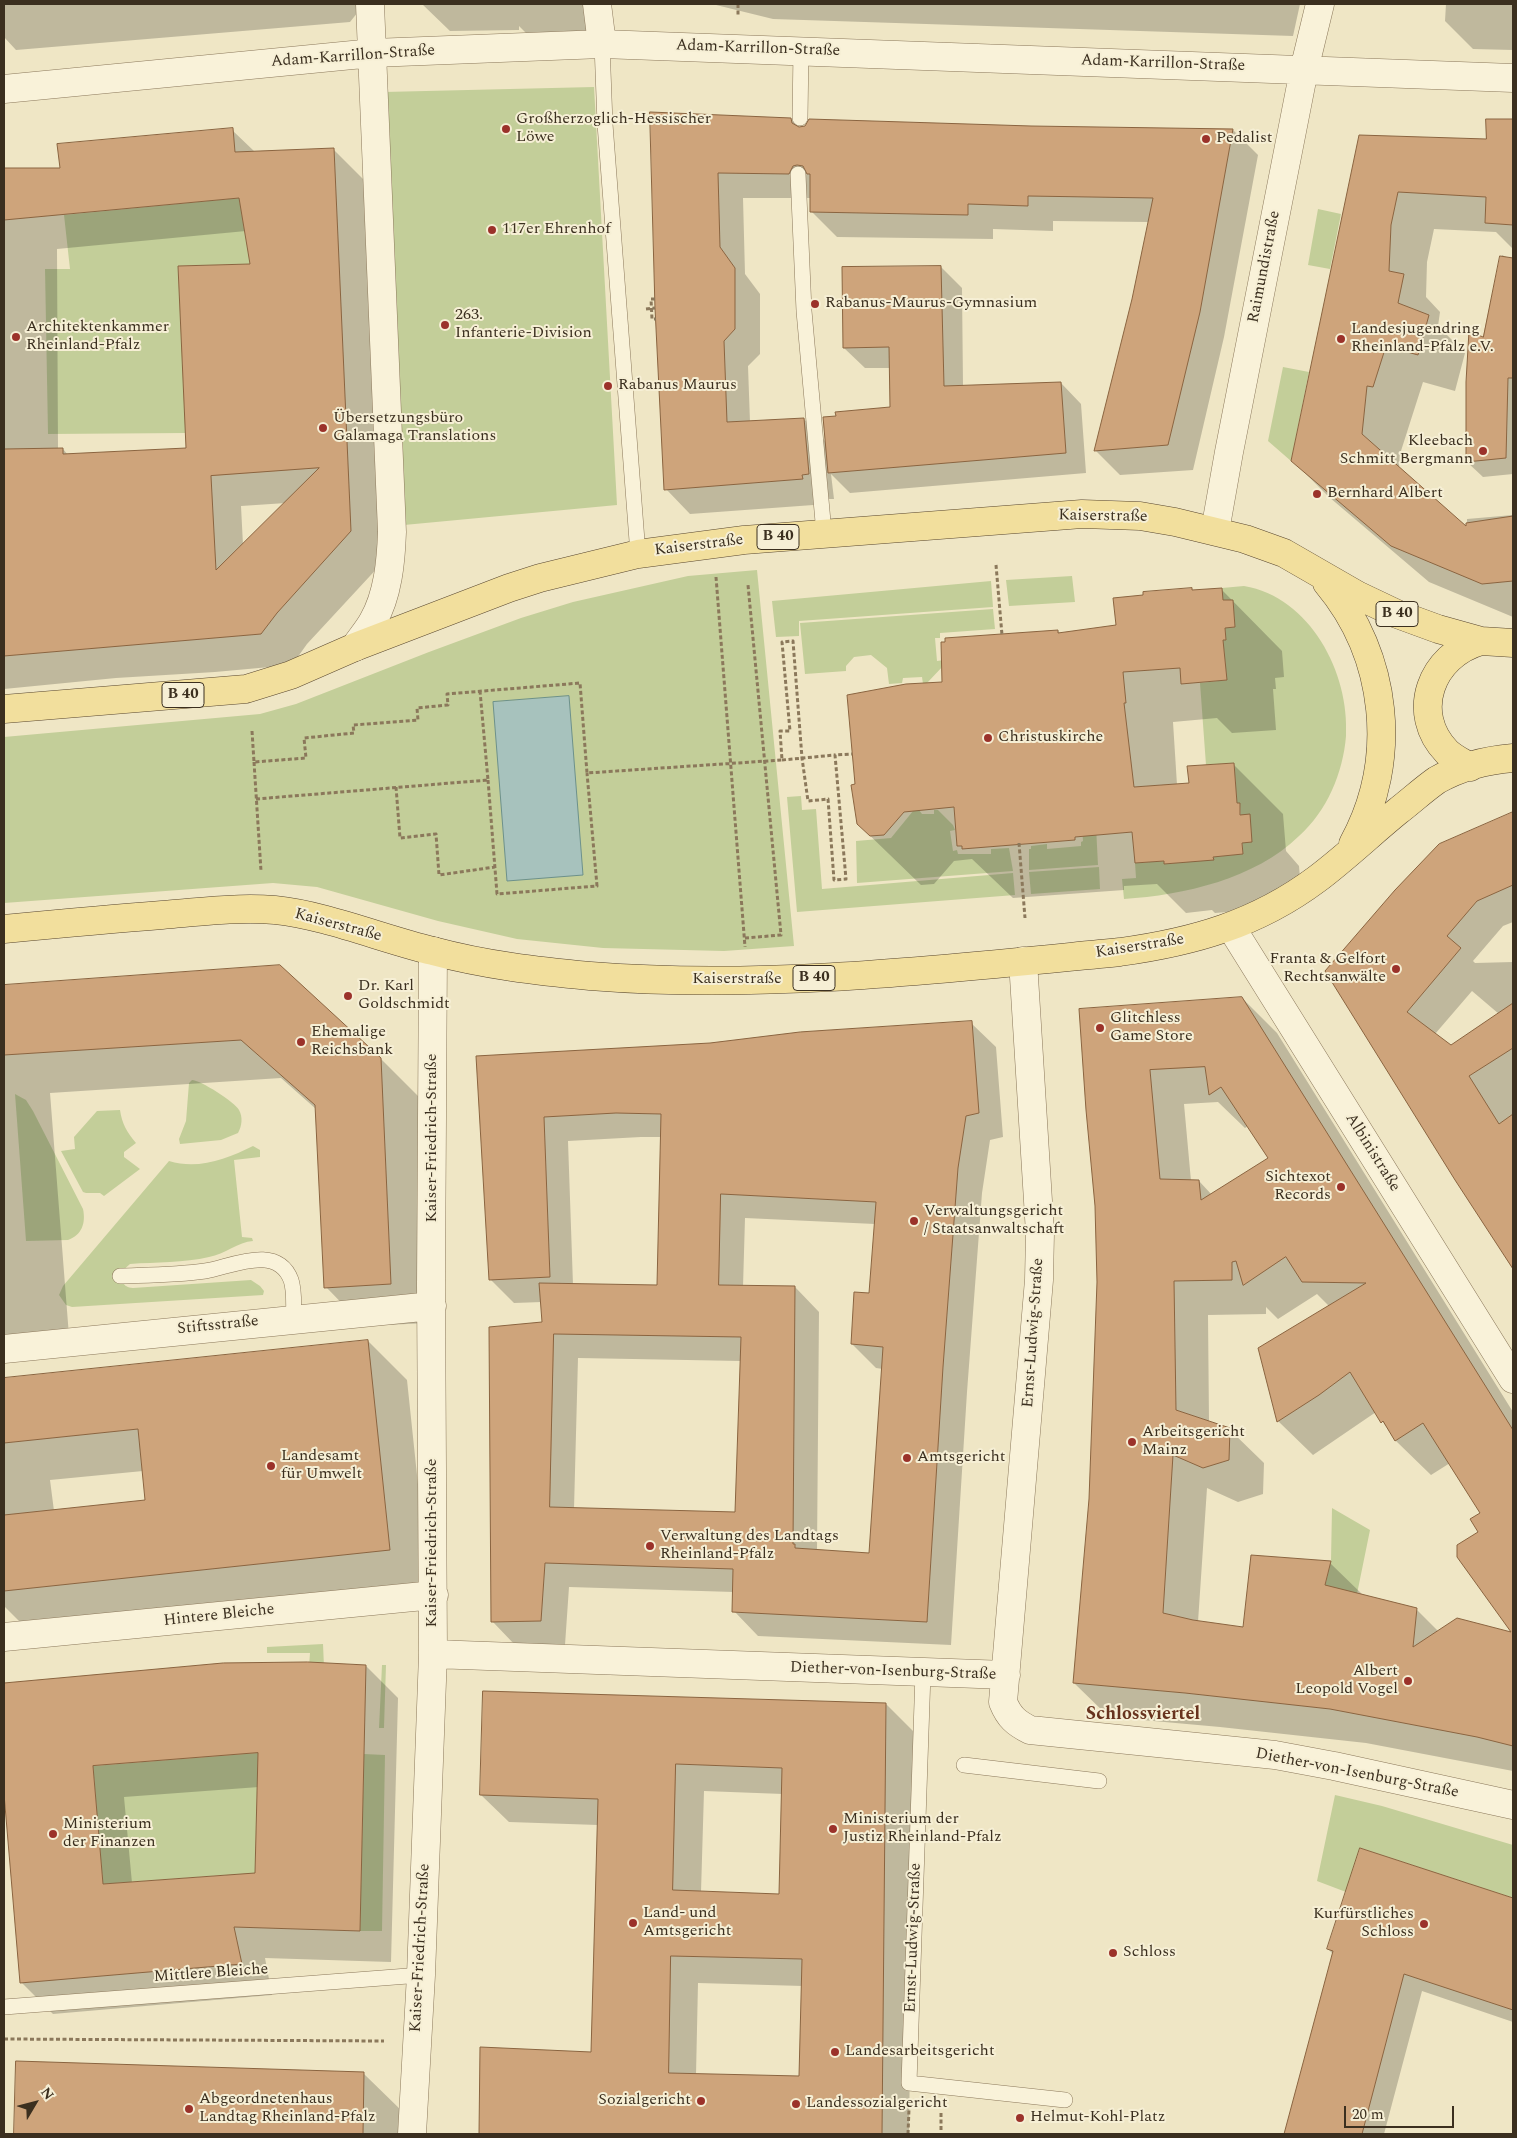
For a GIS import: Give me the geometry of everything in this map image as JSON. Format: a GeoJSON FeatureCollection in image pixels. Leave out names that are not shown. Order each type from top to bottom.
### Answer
{"type":"FeatureCollection","features":[{"type":"Feature","properties":{"kind":"main road","name":"Kaiserstraße"},"geometry":{"type":"LineString","coordinates":[[4,709],[246,689],[291,675],[355,647],[509,588],[540,578],[638,554],[713,544],[824,533],[1082,514],[1140,516],[1246,538],[1284,553],[1357,595],[1397,614],[1438,629],[1481,641],[1513,643]]}},
{"type":"Feature","properties":{"kind":"main road"},"geometry":{"type":"LineString","coordinates":[[1319,573],[1350,613],[1361,636],[1377,684],[1381,709],[1382,742],[1376,784],[1359,832],[1347,854]]}},
{"type":"Feature","properties":{"kind":"main road"},"geometry":{"type":"LineString","coordinates":[[1470,767],[1448,752],[1439,743],[1429,719],[1428,706],[1431,687],[1438,669],[1457,651],[1481,641]]}},
{"type":"Feature","properties":{"kind":"main road","name":"Kaiserstraße"},"geometry":{"type":"LineString","coordinates":[[4,928],[227,909],[275,910],[311,917],[433,952],[483,963],[530,970],[668,980],[784,980],[1023,961],[1158,947],[1231,927],[1290,897],[1317,879],[1438,780],[1470,767],[1513,758]]}},
{"type":"Feature","properties":{"kind":"street"},"geometry":{"type":"LineString","coordinates":[[355,647],[374,619],[384,591],[390,561],[392,532],[370,4]]}},
{"type":"Feature","properties":{"kind":"street"},"geometry":{"type":"LineString","coordinates":[[597,4],[602,44]]}},
{"type":"Feature","properties":{"kind":"street","name":"Raimundistraße"},"geometry":{"type":"LineString","coordinates":[[1216,531],[1229,452],[1304,70],[1320,4]]}},
{"type":"Feature","properties":{"kind":"street","name":"Adam-Karrillon-Straße"},"geometry":{"type":"LineString","coordinates":[[4,89],[373,53],[602,44],[1513,78]]}},
{"type":"Feature","properties":{"kind":"street","name":"Albinistraße"},"geometry":{"type":"LineString","coordinates":[[1231,927],[1513,1379]]}},
{"type":"Feature","properties":{"kind":"street","name":"Kaiser-Friedrich-Straße"},"geometry":{"type":"LineString","coordinates":[[412,2134],[421,1975],[433,1654],[433,952]]}},
{"type":"Feature","properties":{"kind":"street","name":"Ernst-Ludwig-Straße"},"geometry":{"type":"LineString","coordinates":[[1006,1675],[1040,1271],[1040,1233],[1023,961]]}},
{"type":"Feature","properties":{"kind":"street","name":"Stiftsstraße"},"geometry":{"type":"LineString","coordinates":[[4,1349],[432,1306]]}},
{"type":"Feature","properties":{"kind":"street","name":"Hintere Bleiche"},"geometry":{"type":"LineString","coordinates":[[4,1637],[434,1595]]}},
{"type":"Feature","properties":{"kind":"street","name":"Diether-von-Isenburg-Straße"},"geometry":{"type":"LineString","coordinates":[[433,1654],[1006,1675],[1003,1702],[1008,1714],[1016,1723],[1030,1730],[1275,1755],[1334,1766],[1513,1806]]}},
{"type":"Feature","properties":{"kind":"lane"},"geometry":{"type":"LineString","coordinates":[[602,44],[605,124],[638,554]]}},
{"type":"Feature","properties":{"kind":"lane"},"geometry":{"type":"LineString","coordinates":[[800,118],[801,50]]}},
{"type":"Feature","properties":{"kind":"lane"},"geometry":{"type":"LineString","coordinates":[[798,174],[804,311],[824,533]]}},
{"type":"Feature","properties":{"kind":"lane"},"geometry":{"type":"LineString","coordinates":[[120,1276],[203,1272],[253,1260],[268,1260],[280,1266],[290,1278],[294,1319]]}},
{"type":"Feature","properties":{"kind":"lane","name":"Ernst-Ludwig-Straße"},"geometry":{"type":"LineString","coordinates":[[923,1673],[909,2083],[1065,2100]]}},
{"type":"Feature","properties":{"kind":"lane"},"geometry":{"type":"LineString","coordinates":[[964,1765],[1099,1781]]}},
{"type":"Feature","properties":{"kind":"lane","name":"Mittlere Bleiche"},"geometry":{"type":"LineString","coordinates":[[4,2007],[421,1975]]}},
{"type":"Feature","properties":{"kind":"path"},"geometry":{"type":"LineString","coordinates":[[655,299],[651,299],[652,319],[656,319]]}},
{"type":"Feature","properties":{"kind":"path"},"geometry":{"type":"LineString","coordinates":[[713,544],[745,947]]}},
{"type":"Feature","properties":{"kind":"path"},"geometry":{"type":"LineString","coordinates":[[996,565],[1002,636]]}},
{"type":"Feature","properties":{"kind":"path"},"geometry":{"type":"LineString","coordinates":[[745,938],[781,935],[748,585]]}},
{"type":"Feature","properties":{"kind":"path"},"geometry":{"type":"LineString","coordinates":[[782,760],[780,731],[790,731],[782,642],[793,641],[802,758],[808,801],[828,799],[834,880],[846,879],[835,756]]}},
{"type":"Feature","properties":{"kind":"path"},"geometry":{"type":"LineString","coordinates":[[254,762],[306,758],[304,738],[354,733],[353,725],[418,720],[417,708],[448,705],[447,694],[480,691],[580,683],[597,886],[497,894],[480,691]]}},
{"type":"Feature","properties":{"kind":"path"},"geometry":{"type":"LineString","coordinates":[[252,731],[261,871]]}},
{"type":"Feature","properties":{"kind":"path"},"geometry":{"type":"LineString","coordinates":[[587,773],[852,754]]}},
{"type":"Feature","properties":{"kind":"path"},"geometry":{"type":"LineString","coordinates":[[256,799],[488,780]]}},
{"type":"Feature","properties":{"kind":"path"},"geometry":{"type":"LineString","coordinates":[[396,787],[400,838],[436,834],[439,875],[495,866]]}},
{"type":"Feature","properties":{"kind":"path"},"geometry":{"type":"LineString","coordinates":[[1019,843],[1025,918]]}},
{"type":"Feature","properties":{"kind":"path"},"geometry":{"type":"LineString","coordinates":[[4,2039],[417,2041]]}},
{"type":"Feature","properties":{"kind":"path"},"geometry":{"type":"LineString","coordinates":[[941,2105],[941,2132]]}},
{"type":"Feature","properties":{"kind":"green space","name":"117er Ehrenhof"},"geometry":{"type":"Polygon","coordinates":[[[594,87],[617,505],[404,525],[384,92],[594,87]]]}},
{"type":"Feature","properties":{"kind":"green space"},"geometry":{"type":"Polygon","coordinates":[[[239,198],[250,264],[178,266],[186,433],[48,434],[45,269],[70,269],[64,215],[239,198]]]}},
{"type":"Feature","properties":{"kind":"green space"},"geometry":{"type":"Polygon","coordinates":[[[1318,209],[1341,214],[1330,269],[1308,265],[1318,209]]]}},
{"type":"Feature","properties":{"kind":"green space"},"geometry":{"type":"Polygon","coordinates":[[[1283,367],[1309,372],[1291,461],[1268,441],[1283,367]]]}},
{"type":"Feature","properties":{"kind":"green space"},"geometry":{"type":"Polygon","coordinates":[[[757,570],[794,946],[724,951],[603,948],[517,939],[438,921],[317,887],[273,883],[4,903],[4,737],[260,714],[296,704],[521,618],[573,602],[688,576],[757,570]]]}},
{"type":"Feature","properties":{"kind":"green space"},"geometry":{"type":"Polygon","coordinates":[[[1072,576],[1075,602],[1009,606],[1006,580],[1072,576]]]}},
{"type":"Feature","properties":{"kind":"green space"},"geometry":{"type":"Polygon","coordinates":[[[991,581],[993,607],[799,621],[799,636],[776,637],[772,601],[991,581]]]}},
{"type":"Feature","properties":{"kind":"green space"},"geometry":{"type":"Polygon","coordinates":[[[1244,586],[1267,593],[1288,605],[1306,622],[1321,642],[1333,664],[1341,688],[1346,736],[1337,777],[1325,803],[1309,826],[1281,851],[1262,863],[1240,874],[1194,889],[1170,894],[1124,899],[1122,879],[1136,878],[1135,863],[1164,861],[1164,864],[1243,854],[1240,803],[1237,803],[1234,763],[1206,765],[1200,683],[1227,680],[1223,640],[1226,639],[1225,628],[1235,627],[1233,600],[1223,600],[1222,588],[1244,586]]]}},
{"type":"Feature","properties":{"kind":"green space"},"geometry":{"type":"Polygon","coordinates":[[[993,609],[995,629],[940,633],[940,638],[935,638],[937,661],[944,660],[944,665],[927,683],[923,684],[922,677],[903,678],[902,683],[889,684],[887,668],[871,655],[854,657],[846,666],[846,671],[805,674],[800,623],[993,609]]]}},
{"type":"Feature","properties":{"kind":"green space"},"geometry":{"type":"Polygon","coordinates":[[[801,796],[802,810],[816,809],[822,889],[1013,873],[1015,895],[797,912],[787,797],[801,796]]]}},
{"type":"Feature","properties":{"kind":"green space"},"geometry":{"type":"Polygon","coordinates":[[[919,810],[922,814],[934,814],[934,810],[938,810],[953,825],[955,830],[950,831],[953,851],[957,850],[958,854],[991,854],[991,849],[1009,848],[1013,871],[857,883],[856,841],[891,838],[913,811],[919,810]]]}},
{"type":"Feature","properties":{"kind":"green space"},"geometry":{"type":"Polygon","coordinates":[[[1096,826],[1098,865],[1029,870],[1029,849],[1031,849],[1031,846],[1047,844],[1047,849],[1081,846],[1083,841],[1082,827],[1096,826]]]}},
{"type":"Feature","properties":{"kind":"green space"},"geometry":{"type":"Polygon","coordinates":[[[1099,867],[1100,889],[1031,894],[1029,872],[1099,867]]]}},
{"type":"Feature","properties":{"kind":"green space"},"geometry":{"type":"Polygon","coordinates":[[[192,1080],[209,1087],[236,1106],[241,1119],[238,1133],[221,1140],[180,1144],[179,1139],[186,1121],[189,1083],[192,1080]]]}},
{"type":"Feature","properties":{"kind":"green space"},"geometry":{"type":"Polygon","coordinates":[[[15,1094],[26,1100],[33,1111],[83,1209],[84,1219],[82,1228],[77,1235],[68,1240],[26,1241],[15,1094]]]}},
{"type":"Feature","properties":{"kind":"green space"},"geometry":{"type":"Polygon","coordinates":[[[120,1110],[125,1128],[136,1143],[124,1152],[124,1157],[140,1169],[104,1196],[100,1193],[83,1192],[61,1151],[75,1149],[74,1137],[97,1111],[120,1110]]]}},
{"type":"Feature","properties":{"kind":"green space"},"geometry":{"type":"Polygon","coordinates":[[[253,1146],[260,1150],[260,1157],[234,1160],[242,1237],[252,1238],[253,1241],[199,1259],[130,1264],[121,1272],[122,1281],[125,1285],[133,1288],[251,1280],[264,1291],[263,1295],[72,1307],[66,1305],[59,1295],[63,1286],[169,1161],[201,1164],[223,1159],[253,1146]]]}},
{"type":"Feature","properties":{"kind":"green space"},"geometry":{"type":"Polygon","coordinates":[[[1332,1508],[1370,1530],[1347,1643],[1313,1637],[1331,1561],[1332,1508]]]}},
{"type":"Feature","properties":{"kind":"green space"},"geometry":{"type":"Polygon","coordinates":[[[323,1644],[324,1667],[309,1667],[310,1653],[267,1653],[267,1647],[323,1644]]]}},
{"type":"Feature","properties":{"kind":"green space"},"geometry":{"type":"Polygon","coordinates":[[[382,1665],[386,1665],[384,1728],[379,1728],[382,1665]]]}},
{"type":"Feature","properties":{"kind":"green space"},"geometry":{"type":"Polygon","coordinates":[[[259,1714],[254,1910],[225,1875],[103,1884],[93,1766],[215,1756],[259,1714]]]}},
{"type":"Feature","properties":{"kind":"green space"},"geometry":{"type":"Polygon","coordinates":[[[364,1754],[385,1755],[382,1931],[360,1931],[364,1754]]]}},
{"type":"Feature","properties":{"kind":"green space"},"geometry":{"type":"Polygon","coordinates":[[[1335,1795],[1382,1806],[1513,1845],[1513,1898],[1360,1848],[1346,1892],[1317,1881],[1335,1795]]]}},
{"type":"Feature","properties":{"kind":"water"},"geometry":{"type":"Polygon","coordinates":[[[569,696],[583,875],[507,881],[493,702],[569,696]]]}},
{"type":"Feature","properties":{"kind":"building"},"geometry":{"type":"Polygon","coordinates":[[[650,112],[791,118],[792,123],[799,127],[805,126],[809,119],[1031,126],[1233,129],[1200,312],[1168,445],[1094,451],[1132,299],[1153,198],[1028,196],[1028,206],[968,204],[968,215],[810,212],[810,174],[807,174],[803,166],[797,165],[793,166],[789,174],[718,173],[720,247],[735,268],[735,329],[724,341],[727,422],[804,418],[809,474],[802,475],[803,479],[664,490],[655,308],[650,112]]]}},
{"type":"Feature","properties":{"kind":"building"},"geometry":{"type":"Polygon","coordinates":[[[1486,119],[1513,119],[1513,225],[1485,223],[1486,197],[1398,192],[1391,225],[1389,271],[1404,274],[1398,303],[1429,315],[1418,355],[1386,346],[1373,387],[1367,386],[1362,434],[1466,526],[1466,523],[1513,516],[1513,581],[1482,584],[1391,546],[1291,461],[1359,135],[1486,139],[1486,119]]]}},
{"type":"Feature","properties":{"kind":"building"},"geometry":{"type":"Polygon","coordinates":[[[233,128],[235,152],[334,148],[351,531],[277,613],[261,634],[4,656],[4,449],[63,448],[63,454],[186,448],[178,266],[250,264],[239,198],[4,220],[4,168],[60,168],[57,144],[233,128]],[[319,468],[211,476],[216,570],[319,468]]]}},
{"type":"Feature","properties":{"kind":"building"},"geometry":{"type":"Polygon","coordinates":[[[1500,256],[1513,258],[1513,378],[1508,378],[1506,458],[1466,462],[1466,382],[1469,331],[1483,337],[1500,256]]]}},
{"type":"Feature","properties":{"kind":"building"},"geometry":{"type":"Polygon","coordinates":[[[941,266],[944,386],[1061,382],[1066,453],[828,473],[823,417],[836,416],[835,412],[890,407],[889,347],[843,348],[842,267],[941,266]]]}},
{"type":"Feature","properties":{"kind":"building","name":"Christuskirche"},"geometry":{"type":"Polygon","coordinates":[[[1192,588],[1192,590],[1222,588],[1223,600],[1233,600],[1235,627],[1225,628],[1226,640],[1223,640],[1227,680],[1181,684],[1180,668],[1123,672],[1126,703],[1124,703],[1134,787],[1189,783],[1187,766],[1234,763],[1237,803],[1240,803],[1240,815],[1250,814],[1252,842],[1242,843],[1243,854],[1213,857],[1214,860],[1164,864],[1164,861],[1135,863],[1132,832],[1075,837],[1075,840],[962,849],[962,846],[957,846],[954,807],[904,812],[884,835],[870,836],[857,824],[851,785],[855,784],[847,695],[906,684],[942,682],[941,642],[945,642],[945,638],[1058,630],[1058,633],[1116,625],[1113,598],[1143,595],[1143,592],[1192,588]]]}},
{"type":"Feature","properties":{"kind":"building"},"geometry":{"type":"Polygon","coordinates":[[[1513,812],[1513,885],[1477,901],[1447,936],[1461,948],[1407,1012],[1451,1045],[1513,1003],[1513,1048],[1469,1076],[1499,1124],[1513,1114],[1513,1269],[1455,1180],[1325,971],[1395,890],[1439,844],[1513,812]]]}},
{"type":"Feature","properties":{"kind":"building"},"geometry":{"type":"Polygon","coordinates":[[[280,965],[381,1058],[391,1284],[324,1288],[315,1105],[241,1040],[4,1055],[4,985],[280,965]]]}},
{"type":"Feature","properties":{"kind":"building"},"geometry":{"type":"Polygon","coordinates":[[[1242,997],[1513,1430],[1513,1746],[1477,1737],[1330,1709],[1073,1683],[1089,1499],[1097,1282],[1095,1206],[1079,1009],[1242,997]],[[1205,1067],[1150,1070],[1160,1179],[1199,1180],[1201,1200],[1268,1158],[1221,1087],[1209,1095],[1205,1067]],[[1286,1257],[1243,1285],[1236,1261],[1232,1262],[1232,1280],[1174,1281],[1176,1410],[1230,1428],[1229,1460],[1203,1468],[1173,1455],[1163,1613],[1193,1620],[1243,1627],[1251,1555],[1331,1561],[1325,1585],[1417,1608],[1413,1647],[1457,1618],[1511,1632],[1457,1557],[1457,1545],[1478,1532],[1470,1519],[1480,1513],[1423,1423],[1395,1441],[1383,1421],[1381,1423],[1350,1372],[1277,1422],[1258,1348],[1366,1283],[1302,1282],[1286,1257]]]}},
{"type":"Feature","properties":{"kind":"building"},"geometry":{"type":"Polygon","coordinates":[[[972,1021],[979,1113],[966,1116],[958,1168],[927,1622],[732,1612],[733,1569],[545,1563],[541,1621],[491,1622],[489,1327],[542,1322],[539,1283],[657,1285],[661,1114],[616,1113],[544,1117],[550,1277],[489,1280],[476,1056],[710,1043],[800,1032],[972,1021]],[[721,1194],[719,1285],[795,1286],[793,1544],[795,1544],[795,1548],[869,1553],[883,1347],[851,1344],[854,1292],[869,1293],[876,1202],[721,1194]],[[554,1334],[550,1507],[735,1512],[741,1337],[554,1334]]]}},
{"type":"Feature","properties":{"kind":"building"},"geometry":{"type":"Polygon","coordinates":[[[368,1340],[390,1550],[4,1591],[4,1515],[145,1500],[138,1429],[4,1443],[4,1378],[368,1340]]]}},
{"type":"Feature","properties":{"kind":"building"},"geometry":{"type":"Polygon","coordinates":[[[308,1662],[366,1665],[360,1931],[234,1927],[242,1964],[20,1983],[4,1794],[4,1683],[223,1663],[308,1662]],[[258,1753],[93,1766],[103,1884],[255,1873],[258,1753]]]}},
{"type":"Feature","properties":{"kind":"building"},"geometry":{"type":"Polygon","coordinates":[[[483,1691],[886,1703],[882,2134],[479,2134],[480,2047],[591,2052],[598,1799],[480,1795],[483,1691]],[[676,1764],[673,1890],[779,1894],[782,1768],[676,1764]],[[671,1956],[669,2073],[799,2076],[802,1959],[671,1956]]]}},
{"type":"Feature","properties":{"kind":"building"},"geometry":{"type":"Polygon","coordinates":[[[1360,1848],[1513,1898],[1513,2010],[1404,1974],[1362,2134],[1284,2134],[1333,1951],[1327,1949],[1360,1848]]]}},
{"type":"Feature","properties":{"kind":"building","name":"Abgeordnetenhaus Landtag Rheinland-Pfalz"},"geometry":{"type":"Polygon","coordinates":[[[16,2061],[364,2072],[363,2134],[14,2134],[16,2061]]]}},
{"type":"Feature","properties":{"kind":"place","name":"Großherzoglich-Hessischer Löwe"},"geometry":{"type":"Point","coordinates":[506,129]}},
{"type":"Feature","properties":{"kind":"place","name":"Pedalist"},"geometry":{"type":"Point","coordinates":[1206,139]}},
{"type":"Feature","properties":{"kind":"place","name":"117er Ehrenhof"},"geometry":{"type":"Point","coordinates":[492,230]}},
{"type":"Feature","properties":{"kind":"place","name":"Rabanus-Maurus-Gymnasium"},"geometry":{"type":"Point","coordinates":[815,304]}},
{"type":"Feature","properties":{"kind":"place","name":"263. Infanterie-Division"},"geometry":{"type":"Point","coordinates":[445,325]}},
{"type":"Feature","properties":{"kind":"place","name":"Architektenkammer Rheinland-Pfalz"},"geometry":{"type":"Point","coordinates":[16,337]}},
{"type":"Feature","properties":{"kind":"place","name":"Landesjugendring Rheinland-Pfalz e.V."},"geometry":{"type":"Point","coordinates":[1341,339]}},
{"type":"Feature","properties":{"kind":"place","name":"Rabanus Maurus"},"geometry":{"type":"Point","coordinates":[608,386]}},
{"type":"Feature","properties":{"kind":"place","name":"Übersetzungsbüro Galamaga Translations"},"geometry":{"type":"Point","coordinates":[323,428]}},
{"type":"Feature","properties":{"kind":"place","name":"Kleebach Schmitt Bergmann"},"geometry":{"type":"Point","coordinates":[1483,451]}},
{"type":"Feature","properties":{"kind":"place","name":"Bernhard Albert"},"geometry":{"type":"Point","coordinates":[1317,494]}},
{"type":"Feature","properties":{"kind":"place","name":"Christuskirche"},"geometry":{"type":"Point","coordinates":[988,738]}},
{"type":"Feature","properties":{"kind":"place","name":"Franta & Gelfort Rechtsanwälte"},"geometry":{"type":"Point","coordinates":[1396,969]}},
{"type":"Feature","properties":{"kind":"place","name":"Dr. Karl Goldschmidt"},"geometry":{"type":"Point","coordinates":[348,996]}},
{"type":"Feature","properties":{"kind":"place","name":"Glitchless Game Store"},"geometry":{"type":"Point","coordinates":[1100,1028]}},
{"type":"Feature","properties":{"kind":"place","name":"Ehemalige Reichsbank"},"geometry":{"type":"Point","coordinates":[301,1042]}},
{"type":"Feature","properties":{"kind":"place","name":"Sichtexot Records"},"geometry":{"type":"Point","coordinates":[1341,1187]}},
{"type":"Feature","properties":{"kind":"place","name":"Verwaltungsgericht / Staatsanwaltschaft"},"geometry":{"type":"Point","coordinates":[914,1221]}},
{"type":"Feature","properties":{"kind":"place","name":"Arbeitsgericht Mainz"},"geometry":{"type":"Point","coordinates":[1132,1442]}},
{"type":"Feature","properties":{"kind":"place","name":"Amtsgericht"},"geometry":{"type":"Point","coordinates":[907,1458]}},
{"type":"Feature","properties":{"kind":"place","name":"Landesamt für Umwelt"},"geometry":{"type":"Point","coordinates":[271,1466]}},
{"type":"Feature","properties":{"kind":"place","name":"Verwaltung des Landtags Rheinland-Pfalz"},"geometry":{"type":"Point","coordinates":[650,1546]}},
{"type":"Feature","properties":{"kind":"place","name":"Albert Leopold Vogel"},"geometry":{"type":"Point","coordinates":[1408,1681]}},
{"type":"Feature","properties":{"kind":"place","name":"Ministerium der Justiz Rheinland-Pfalz"},"geometry":{"type":"Point","coordinates":[833,1829]}},
{"type":"Feature","properties":{"kind":"place","name":"Ministerium der Finanzen"},"geometry":{"type":"Point","coordinates":[53,1834]}},
{"type":"Feature","properties":{"kind":"place","name":"Land- und Amtsgericht"},"geometry":{"type":"Point","coordinates":[633,1923]}},
{"type":"Feature","properties":{"kind":"place","name":"Kurfürstliches Schloss"},"geometry":{"type":"Point","coordinates":[1424,1924]}},
{"type":"Feature","properties":{"kind":"place","name":"Schloss"},"geometry":{"type":"Point","coordinates":[1113,1953]}},
{"type":"Feature","properties":{"kind":"place","name":"Landesarbeitsgericht"},"geometry":{"type":"Point","coordinates":[835,2052]}},
{"type":"Feature","properties":{"kind":"place","name":"Sozialgericht"},"geometry":{"type":"Point","coordinates":[701,2101]}},
{"type":"Feature","properties":{"kind":"place","name":"Landessozialgericht"},"geometry":{"type":"Point","coordinates":[796,2104]}},
{"type":"Feature","properties":{"kind":"place","name":"Abgeordnetenhaus Landtag Rheinland-Pfalz"},"geometry":{"type":"Point","coordinates":[189,2109]}},
{"type":"Feature","properties":{"kind":"place","name":"Helmut-Kohl-Platz"},"geometry":{"type":"Point","coordinates":[1020,2118]}},
{"type":"Feature","properties":{"kind":"district","name":"Schlossviertel"},"geometry":{"type":"Point","coordinates":[1143,1715]}}]}
